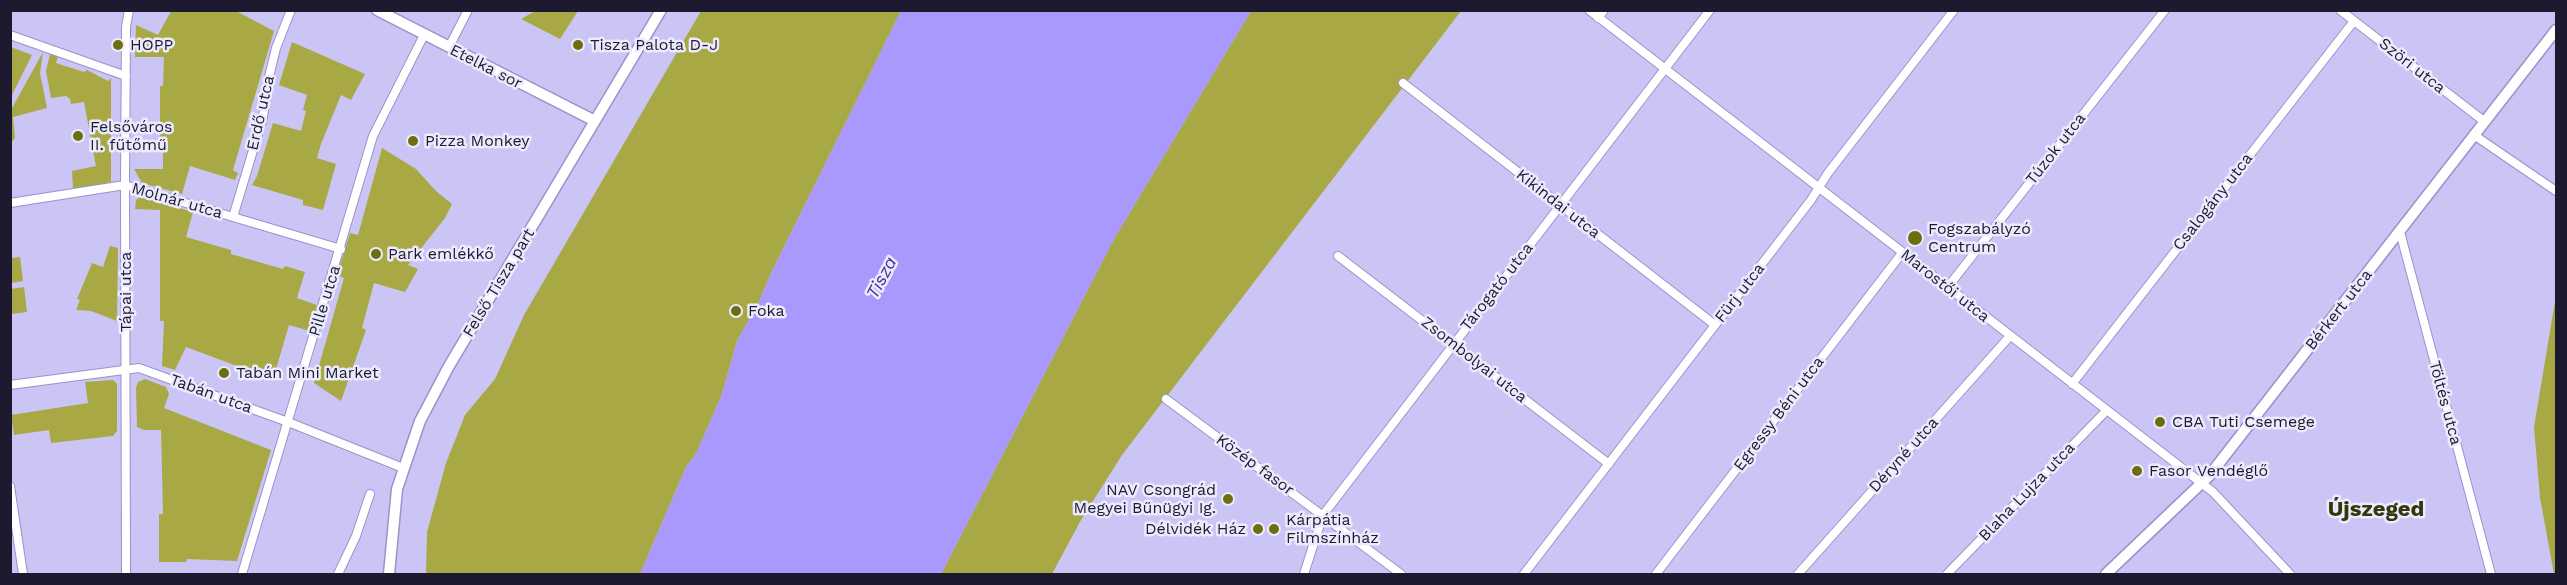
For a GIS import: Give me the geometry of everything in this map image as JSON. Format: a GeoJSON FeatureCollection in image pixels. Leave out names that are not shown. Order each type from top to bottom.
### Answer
{"type":"FeatureCollection","features":[{"type":"Feature","properties":{"kind":"street","name":"Tápai utca"},"geometry":{"type":"LineString","coordinates":[[126,574],[125,186],[126,27],[129,10]]}},
{"type":"Feature","properties":{"kind":"street","name":"Erdő utca"},"geometry":{"type":"LineString","coordinates":[[233,217],[263,117],[274,58],[291,10]]}},
{"type":"Feature","properties":{"kind":"street","name":"Etelka sor"},"geometry":{"type":"LineString","coordinates":[[377,10],[595,121]]}},
{"type":"Feature","properties":{"kind":"street"},"geometry":{"type":"LineString","coordinates":[[449,47],[468,10]]}},
{"type":"Feature","properties":{"kind":"street","name":"Felső Tisza part"},"geometry":{"type":"LineString","coordinates":[[389,574],[393,516],[403,468],[420,421],[448,366],[660,10]]}},
{"type":"Feature","properties":{"kind":"street","name":"Marostői utca"},"geometry":{"type":"LineString","coordinates":[[1588,10],[2202,483],[2226,504],[2290,574]]}},
{"type":"Feature","properties":{"kind":"street"},"geometry":{"type":"LineString","coordinates":[[1598,18],[1604,10]]}},
{"type":"Feature","properties":{"kind":"street","name":"Tárogató utca"},"geometry":{"type":"LineString","coordinates":[[1304,574],[1323,515],[1710,10]]}},
{"type":"Feature","properties":{"kind":"street","name":"Fürj utca"},"geometry":{"type":"LineString","coordinates":[[1524,574],[1954,10]]}},
{"type":"Feature","properties":{"kind":"street","name":"Túzok utca"},"geometry":{"type":"LineString","coordinates":[[1947,288],[2165,10]]}},
{"type":"Feature","properties":{"kind":"street","name":"Szöri utca"},"geometry":{"type":"LineString","coordinates":[[2340,10],[2484,122]]}},
{"type":"Feature","properties":{"kind":"street","name":"Csalogány utca"},"geometry":{"type":"LineString","coordinates":[[2072,384],[2354,21]]}},
{"type":"Feature","properties":{"kind":"street","name":"Bérkert utca"},"geometry":{"type":"LineString","coordinates":[[2106,574],[2202,483],[2556,30]]}},
{"type":"Feature","properties":{"kind":"street"},"geometry":{"type":"LineString","coordinates":[[10,35],[126,76]]}},
{"type":"Feature","properties":{"kind":"street","name":"Pille utca"},"geometry":{"type":"LineString","coordinates":[[242,574],[374,136],[424,35]]}},
{"type":"Feature","properties":{"kind":"street","name":"Kikindai utca"},"geometry":{"type":"LineString","coordinates":[[1403,83],[1715,325]]}},
{"type":"Feature","properties":{"kind":"street"},"geometry":{"type":"LineString","coordinates":[[2474,135],[2556,190]]}},
{"type":"Feature","properties":{"kind":"street","name":"Molnár utca"},"geometry":{"type":"LineString","coordinates":[[10,203],[125,186],[341,249]]}},
{"type":"Feature","properties":{"kind":"street","name":"Töltés utca"},"geometry":{"type":"LineString","coordinates":[[2400,232],[2492,574]]}},
{"type":"Feature","properties":{"kind":"street","name":"Egressy Béni utca"},"geometry":{"type":"LineString","coordinates":[[1656,574],[1902,253]]}},
{"type":"Feature","properties":{"kind":"street","name":"Zsombolyai utca"},"geometry":{"type":"LineString","coordinates":[[1338,256],[1609,464]]}},
{"type":"Feature","properties":{"kind":"street","name":"Déryné utca"},"geometry":{"type":"LineString","coordinates":[[1798,574],[2010,336]]}},
{"type":"Feature","properties":{"kind":"street","name":"Tabán utca"},"geometry":{"type":"LineString","coordinates":[[10,385],[126,369],[149,370],[403,468]]}},
{"type":"Feature","properties":{"kind":"street","name":"Közép fasor"},"geometry":{"type":"LineString","coordinates":[[1166,399],[1401,574]]}},
{"type":"Feature","properties":{"kind":"street","name":"Blaha Lujza utca"},"geometry":{"type":"LineString","coordinates":[[1947,574],[2107,410]]}},
{"type":"Feature","properties":{"kind":"street"},"geometry":{"type":"LineString","coordinates":[[10,486],[23,574]]}},
{"type":"Feature","properties":{"kind":"street"},"geometry":{"type":"LineString","coordinates":[[338,574],[356,536],[370,494]]}},
{"type":"Feature","properties":{"kind":"shaded area"},"geometry":{"type":"Polygon","coordinates":[[[537,10],[578,11],[560,39],[521,19],[537,10]]]}},
{"type":"Feature","properties":{"kind":"shaded area"},"geometry":{"type":"Polygon","coordinates":[[[171,11],[236,11],[274,31],[233,170],[238,173],[235,180],[190,166],[182,194],[142,183],[134,169],[163,169],[163,142],[160,141],[160,86],[163,86],[164,57],[135,57],[136,25],[158,35],[171,11]]]}},
{"type":"Feature","properties":{"kind":"shaded area"},"geometry":{"type":"Polygon","coordinates":[[[701,11],[901,11],[773,269],[758,304],[737,341],[722,394],[696,454],[686,467],[640,574],[426,574],[427,532],[446,463],[465,415],[495,379],[524,315],[701,11]]]}},
{"type":"Feature","properties":{"kind":"shaded area"},"geometry":{"type":"Polygon","coordinates":[[[1251,11],[1461,11],[1122,455],[1081,520],[1052,574],[941,574],[1115,237],[1251,11]]]}},
{"type":"Feature","properties":{"kind":"shaded area"},"geometry":{"type":"Polygon","coordinates":[[[292,42],[365,74],[351,100],[341,95],[321,144],[317,158],[336,164],[323,210],[303,205],[303,200],[252,185],[257,176],[273,123],[301,131],[307,95],[279,85],[292,42]]]}},
{"type":"Feature","properties":{"kind":"shaded area"},"geometry":{"type":"Polygon","coordinates":[[[10,47],[32,55],[11,97],[10,47]]]}},
{"type":"Feature","properties":{"kind":"shaded area"},"geometry":{"type":"Polygon","coordinates":[[[43,52],[40,73],[47,108],[13,117],[15,138],[11,143],[11,110],[43,52]]]}},
{"type":"Feature","properties":{"kind":"shaded area"},"geometry":{"type":"Polygon","coordinates":[[[50,54],[58,57],[56,63],[84,72],[87,70],[108,81],[111,78],[111,182],[73,189],[72,171],[96,166],[84,102],[71,104],[70,99],[66,96],[51,98],[46,71],[50,54]]]}},
{"type":"Feature","properties":{"kind":"shaded area"},"geometry":{"type":"Polygon","coordinates":[[[382,148],[416,169],[436,191],[452,204],[445,218],[408,265],[418,269],[405,292],[374,283],[362,328],[366,330],[341,401],[314,383],[344,278],[337,275],[350,233],[358,235],[382,148]]]}},
{"type":"Feature","properties":{"kind":"shaded area"},"geometry":{"type":"Polygon","coordinates":[[[140,197],[193,212],[186,237],[231,250],[231,254],[283,269],[285,266],[305,272],[297,298],[317,305],[310,331],[289,325],[274,376],[255,369],[253,372],[186,347],[175,370],[162,366],[164,321],[160,321],[160,210],[135,209],[136,200],[140,197]]]}},
{"type":"Feature","properties":{"kind":"shaded area"},"geometry":{"type":"Polygon","coordinates":[[[110,246],[118,248],[117,321],[91,311],[76,310],[80,300],[77,299],[92,263],[103,267],[110,246]]]}},
{"type":"Feature","properties":{"kind":"shaded area"},"geometry":{"type":"Polygon","coordinates":[[[20,257],[23,281],[11,283],[11,258],[20,257]]]}},
{"type":"Feature","properties":{"kind":"shaded area"},"geometry":{"type":"Polygon","coordinates":[[[24,287],[27,312],[11,314],[11,289],[24,287]]]}},
{"type":"Feature","properties":{"kind":"shaded area"},"geometry":{"type":"Polygon","coordinates":[[[2556,295],[2556,574],[2554,574],[2540,498],[2534,427],[2556,295]]]}},
{"type":"Feature","properties":{"kind":"shaded area"},"geometry":{"type":"Polygon","coordinates":[[[145,379],[166,387],[169,394],[164,408],[271,450],[237,561],[187,559],[186,562],[159,562],[159,514],[163,514],[161,430],[144,430],[137,427],[136,388],[138,382],[145,379]]]}},
{"type":"Feature","properties":{"kind":"shaded area"},"geometry":{"type":"Polygon","coordinates":[[[113,380],[117,384],[117,431],[113,436],[51,443],[49,430],[14,435],[11,415],[88,403],[85,382],[113,380]]]}},
{"type":"Feature","properties":{"kind":"water","name":"Tisza"},"geometry":{"type":"Polygon","coordinates":[[[901,11],[1251,11],[1115,237],[941,574],[640,574],[686,467],[696,454],[722,394],[737,341],[758,304],[773,269],[901,11]]]}},
{"type":"Feature","properties":{"kind":"place","name":"HOPP"},"geometry":{"type":"Point","coordinates":[118,45]}},
{"type":"Feature","properties":{"kind":"place","name":"Tisza Palota D-J"},"geometry":{"type":"Point","coordinates":[578,45]}},
{"type":"Feature","properties":{"kind":"place","name":"Felsőváros II. fűtőmű"},"geometry":{"type":"Point","coordinates":[78,136]}},
{"type":"Feature","properties":{"kind":"place","name":"Pizza Monkey"},"geometry":{"type":"Point","coordinates":[413,141]}},
{"type":"Feature","properties":{"kind":"place","name":"Fogszabályzó Centrum"},"geometry":{"type":"Point","coordinates":[1915,238]}},
{"type":"Feature","properties":{"kind":"place","name":"Park emlékkő"},"geometry":{"type":"Point","coordinates":[376,254]}},
{"type":"Feature","properties":{"kind":"place","name":"Foka"},"geometry":{"type":"Point","coordinates":[736,311]}},
{"type":"Feature","properties":{"kind":"place","name":"Tabán Mini Market"},"geometry":{"type":"Point","coordinates":[224,373]}},
{"type":"Feature","properties":{"kind":"place","name":"CBA Tuti Csemege"},"geometry":{"type":"Point","coordinates":[2160,422]}},
{"type":"Feature","properties":{"kind":"place","name":"Fasor Vendéglő"},"geometry":{"type":"Point","coordinates":[2137,471]}},
{"type":"Feature","properties":{"kind":"place","name":"NAV Csongrád Megyei Bűnügyi Ig."},"geometry":{"type":"Point","coordinates":[1228,499]}},
{"type":"Feature","properties":{"kind":"place","name":"Délvidék Ház"},"geometry":{"type":"Point","coordinates":[1258,529]}},
{"type":"Feature","properties":{"kind":"place","name":"Kárpátia Filmszínház"},"geometry":{"type":"Point","coordinates":[1274,529]}},
{"type":"Feature","properties":{"kind":"district","name":"Újszeged"},"geometry":{"type":"Point","coordinates":[2376,510]}}]}
